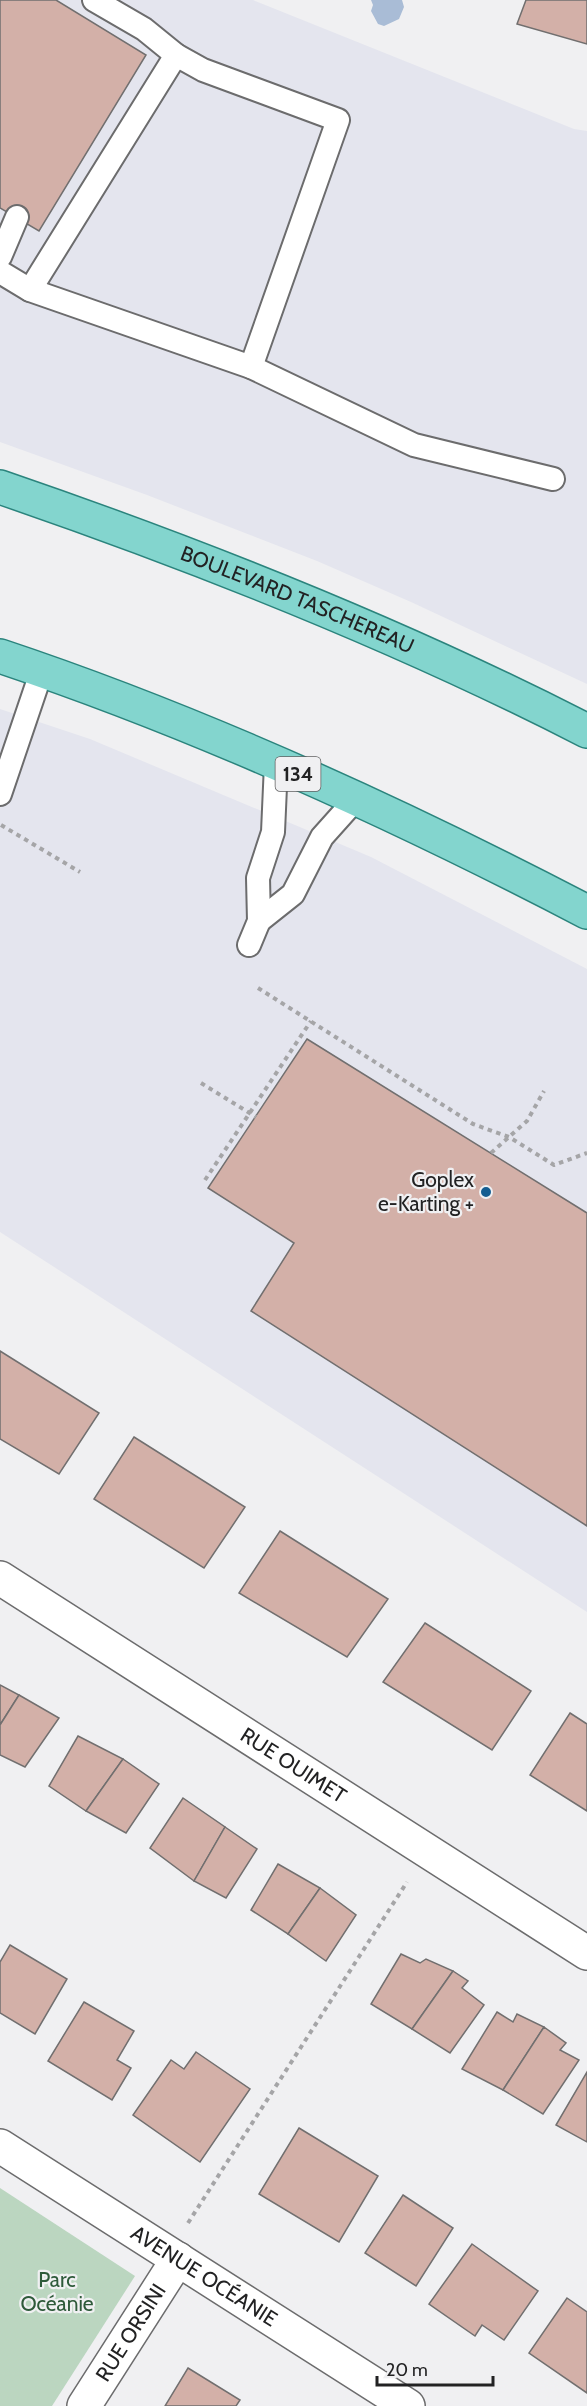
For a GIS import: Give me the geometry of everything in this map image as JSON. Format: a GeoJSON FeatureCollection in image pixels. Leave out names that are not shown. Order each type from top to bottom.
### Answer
{"type":"FeatureCollection","features":[{"type":"Feature","properties":{"kind":"main road","name":"BOULEVARD TASCHEREAU"},"geometry":{"type":"LineString","coordinates":[[0,487],[174,549],[312,604],[454,666],[587,731]]}},
{"type":"Feature","properties":{"kind":"main road","name":"134"},"geometry":{"type":"LineString","coordinates":[[0,656],[156,713],[276,764],[356,799],[587,912]]}},
{"type":"Feature","properties":{"kind":"street","name":"RUE OUIMET"},"geometry":{"type":"LineString","coordinates":[[0,1578],[587,1953]]}},
{"type":"Feature","properties":{"kind":"street","name":"AVENUE OCÉANIE"},"geometry":{"type":"LineString","coordinates":[[0,2145],[408,2406]]}},
{"type":"Feature","properties":{"kind":"street","name":"RUE ORSINI"},"geometry":{"type":"LineString","coordinates":[[84,2406],[178,2259]]}},
{"type":"Feature","properties":{"kind":"lane"},"geometry":{"type":"LineString","coordinates":[[94,0],[144,29],[176,55],[204,70],[338,120],[250,367]]}},
{"type":"Feature","properties":{"kind":"lane"},"geometry":{"type":"LineString","coordinates":[[30,290],[176,55]]}},
{"type":"Feature","properties":{"kind":"lane"},"geometry":{"type":"LineString","coordinates":[[0,257],[16,217]]}},
{"type":"Feature","properties":{"kind":"lane"},"geometry":{"type":"LineString","coordinates":[[0,272],[30,290],[250,367],[414,445],[553,479]]}},
{"type":"Feature","properties":{"kind":"lane"},"geometry":{"type":"LineString","coordinates":[[0,794],[42,670]]}},
{"type":"Feature","properties":{"kind":"lane"},"geometry":{"type":"LineString","coordinates":[[249,945],[259,921],[258,878],[273,832],[276,764]]}},
{"type":"Feature","properties":{"kind":"lane"},"geometry":{"type":"LineString","coordinates":[[259,921],[293,894],[322,837],[356,799]]}},
{"type":"Feature","properties":{"kind":"path"},"geometry":{"type":"LineString","coordinates":[[0,825],[80,872]]}},
{"type":"Feature","properties":{"kind":"path"},"geometry":{"type":"LineString","coordinates":[[258,988],[473,1124],[509,1137],[554,1165],[587,1153]]}},
{"type":"Feature","properties":{"kind":"path"},"geometry":{"type":"LineString","coordinates":[[205,1180],[311,1020]]}},
{"type":"Feature","properties":{"kind":"path"},"geometry":{"type":"LineString","coordinates":[[201,1083],[256,1117]]}},
{"type":"Feature","properties":{"kind":"path"},"geometry":{"type":"LineString","coordinates":[[491,1153],[527,1121],[544,1091]]}},
{"type":"Feature","properties":{"kind":"path"},"geometry":{"type":"LineString","coordinates":[[188,2223],[413,1874]]}},
{"type":"Feature","properties":{"kind":"shaded area"},"geometry":{"type":"Polygon","coordinates":[[[0,0],[253,0],[574,129],[587,131],[587,684],[317,561],[147,495],[0,442],[0,0]]]}},
{"type":"Feature","properties":{"kind":"shaded area"},"geometry":{"type":"Polygon","coordinates":[[[0,709],[90,739],[371,857],[587,969],[587,1612],[0,1232],[0,709]]]}},
{"type":"Feature","properties":{"kind":"green space","name":"Parc Océanie"},"geometry":{"type":"Polygon","coordinates":[[[0,2188],[135,2276],[52,2406],[0,2406],[0,2188]]]}},
{"type":"Feature","properties":{"kind":"water"},"geometry":{"type":"Polygon","coordinates":[[[371,0],[402,0],[404,7],[399,19],[384,26],[378,24],[371,11],[373,5],[371,0]]]}},
{"type":"Feature","properties":{"kind":"building"},"geometry":{"type":"Polygon","coordinates":[[[0,0],[56,0],[146,55],[39,231],[0,208],[0,0]]]}},
{"type":"Feature","properties":{"kind":"building"},"geometry":{"type":"Polygon","coordinates":[[[526,0],[587,0],[587,44],[517,24],[526,0]]]}},
{"type":"Feature","properties":{"kind":"building"},"geometry":{"type":"Polygon","coordinates":[[[307,1039],[587,1213],[587,1526],[251,1311],[294,1243],[208,1188],[307,1039]]]}},
{"type":"Feature","properties":{"kind":"building"},"geometry":{"type":"Polygon","coordinates":[[[0,1351],[99,1413],[59,1474],[0,1439],[0,1351]]]}},
{"type":"Feature","properties":{"kind":"building"},"geometry":{"type":"Polygon","coordinates":[[[134,1437],[245,1507],[204,1568],[94,1499],[134,1437]]]}},
{"type":"Feature","properties":{"kind":"building"},"geometry":{"type":"Polygon","coordinates":[[[280,1531],[388,1599],[347,1657],[239,1593],[280,1531]]]}},
{"type":"Feature","properties":{"kind":"building"},"geometry":{"type":"Polygon","coordinates":[[[425,1623],[531,1691],[492,1750],[383,1682],[425,1623]]]}},
{"type":"Feature","properties":{"kind":"building"},"geometry":{"type":"Polygon","coordinates":[[[0,1685],[19,1695],[0,1725],[0,1685]]]}},
{"type":"Feature","properties":{"kind":"building"},"geometry":{"type":"Polygon","coordinates":[[[19,1695],[59,1718],[25,1767],[0,1755],[0,1725],[19,1695]]]}},
{"type":"Feature","properties":{"kind":"building"},"geometry":{"type":"Polygon","coordinates":[[[570,1713],[587,1724],[587,1811],[530,1775],[570,1713]]]}},
{"type":"Feature","properties":{"kind":"building"},"geometry":{"type":"Polygon","coordinates":[[[78,1736],[123,1759],[86,1811],[49,1786],[78,1736]]]}},
{"type":"Feature","properties":{"kind":"building"},"geometry":{"type":"Polygon","coordinates":[[[123,1759],[159,1784],[126,1833],[86,1811],[123,1759]]]}},
{"type":"Feature","properties":{"kind":"building"},"geometry":{"type":"Polygon","coordinates":[[[183,1798],[225,1827],[194,1881],[150,1848],[183,1798]]]}},
{"type":"Feature","properties":{"kind":"building"},"geometry":{"type":"Polygon","coordinates":[[[225,1827],[257,1849],[226,1898],[194,1881],[225,1827]]]}},
{"type":"Feature","properties":{"kind":"building"},"geometry":{"type":"Polygon","coordinates":[[[278,1864],[320,1888],[288,1934],[251,1910],[278,1864]]]}},
{"type":"Feature","properties":{"kind":"building"},"geometry":{"type":"Polygon","coordinates":[[[320,1888],[356,1915],[326,1961],[288,1934],[320,1888]]]}},
{"type":"Feature","properties":{"kind":"building"},"geometry":{"type":"Polygon","coordinates":[[[10,1945],[67,1979],[35,2034],[0,2013],[0,1962],[10,1945]]]}},
{"type":"Feature","properties":{"kind":"building"},"geometry":{"type":"Polygon","coordinates":[[[401,1954],[420,1963],[426,1959],[453,1971],[412,2029],[371,2004],[401,1954]]]}},
{"type":"Feature","properties":{"kind":"building"},"geometry":{"type":"Polygon","coordinates":[[[453,1971],[468,1981],[462,1988],[484,2005],[450,2053],[412,2029],[453,1971]]]}},
{"type":"Feature","properties":{"kind":"building"},"geometry":{"type":"Polygon","coordinates":[[[84,2002],[134,2031],[117,2060],[131,2068],[112,2100],[48,2061],[84,2002]]]}},
{"type":"Feature","properties":{"kind":"building"},"geometry":{"type":"Polygon","coordinates":[[[497,2012],[513,2022],[517,2014],[544,2027],[503,2090],[462,2069],[497,2012]]]}},
{"type":"Feature","properties":{"kind":"building"},"geometry":{"type":"Polygon","coordinates":[[[544,2027],[566,2043],[560,2050],[579,2060],[543,2114],[503,2090],[544,2027]]]}},
{"type":"Feature","properties":{"kind":"building"},"geometry":{"type":"Polygon","coordinates":[[[196,2052],[250,2089],[200,2162],[133,2115],[171,2060],[184,2069],[196,2052]]]}},
{"type":"Feature","properties":{"kind":"building"},"geometry":{"type":"Polygon","coordinates":[[[587,2072],[587,2142],[556,2125],[587,2072]]]}},
{"type":"Feature","properties":{"kind":"building"},"geometry":{"type":"Polygon","coordinates":[[[299,2128],[378,2176],[339,2242],[259,2194],[299,2128]]]}},
{"type":"Feature","properties":{"kind":"building"},"geometry":{"type":"Polygon","coordinates":[[[403,2195],[453,2228],[416,2286],[365,2253],[403,2195]]]}},
{"type":"Feature","properties":{"kind":"building"},"geometry":{"type":"Polygon","coordinates":[[[472,2244],[538,2291],[504,2340],[482,2325],[475,2336],[429,2304],[472,2244]]]}},
{"type":"Feature","properties":{"kind":"building"},"geometry":{"type":"Polygon","coordinates":[[[567,2298],[587,2312],[587,2393],[529,2353],[567,2298]]]}},
{"type":"Feature","properties":{"kind":"building"},"geometry":{"type":"Polygon","coordinates":[[[188,2368],[240,2400],[236,2406],[165,2406],[188,2368]]]}},
{"type":"Feature","properties":{"kind":"place","name":"Goplex e-Karting +"},"geometry":{"type":"Point","coordinates":[486,1192]}}]}
